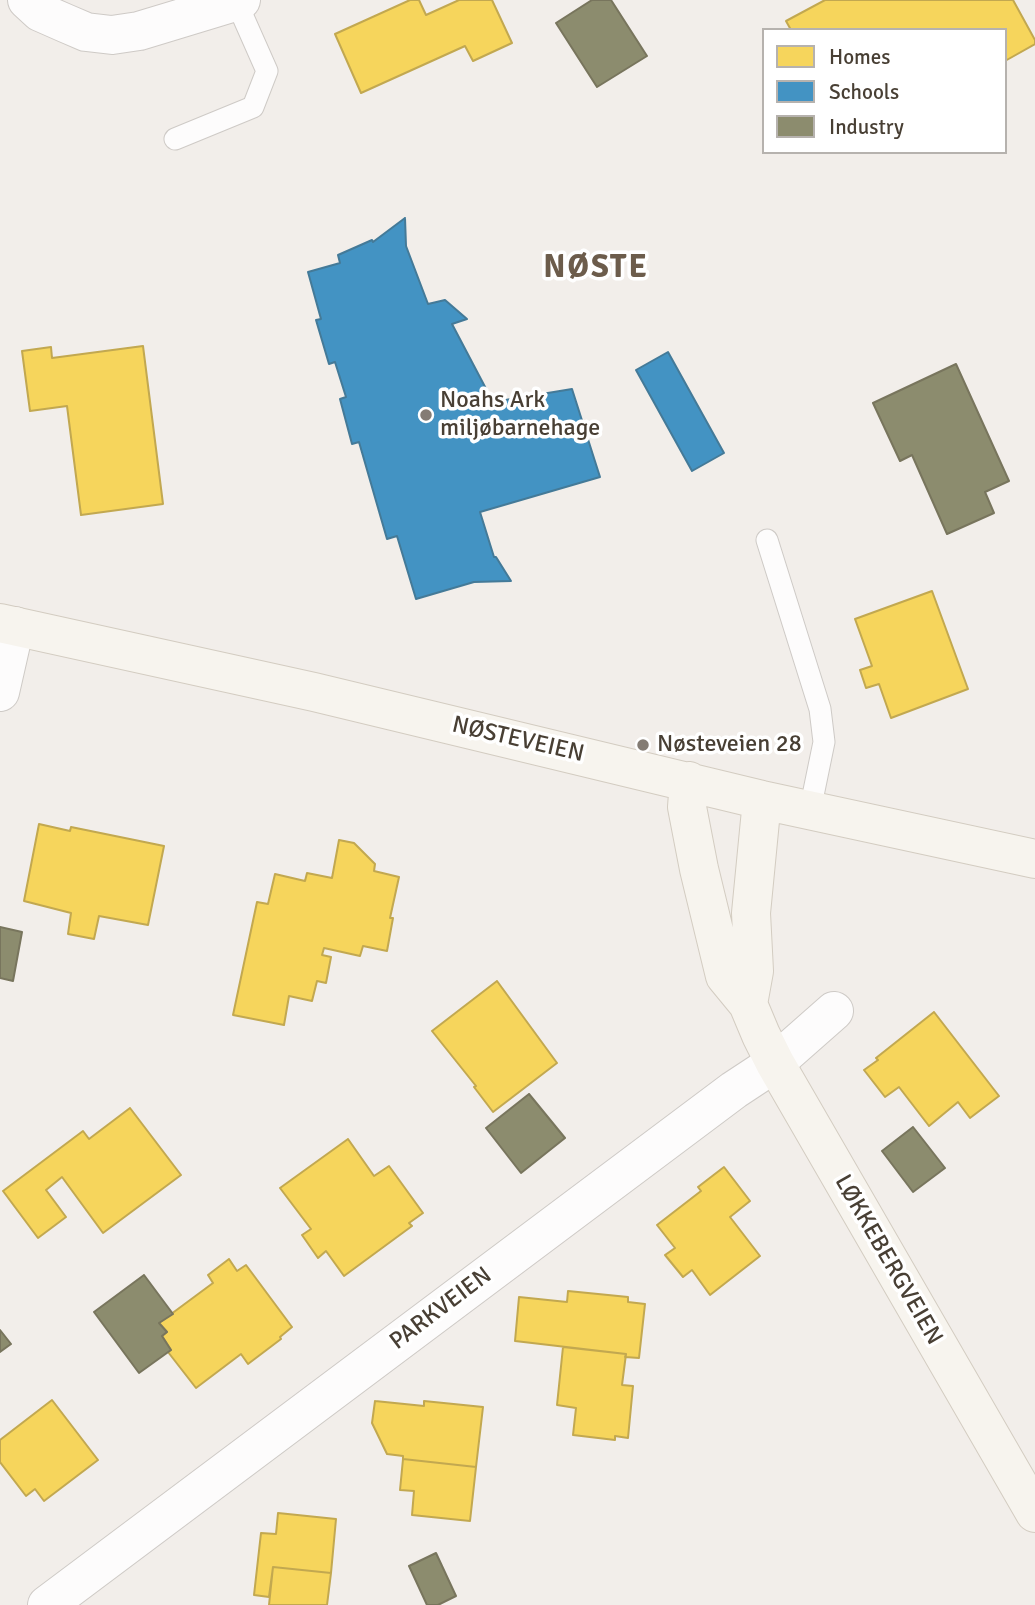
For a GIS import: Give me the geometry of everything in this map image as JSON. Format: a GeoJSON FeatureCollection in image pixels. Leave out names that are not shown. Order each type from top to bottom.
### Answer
{"type":"FeatureCollection","features":[{"type":"Feature","properties":{"kind":"main road","name":"NØSTEVEIEN"},"geometry":{"type":"LineString","coordinates":[[7,625],[314,692],[762,800],[1035,859]]}},
{"type":"Feature","properties":{"kind":"main road","name":"LØKKEBERGVEIEN"},"geometry":{"type":"LineString","coordinates":[[689,782],[689,819],[725,976],[748,1004],[775,1063],[1035,1513]]}},
{"type":"Feature","properties":{"kind":"main road"},"geometry":{"type":"LineString","coordinates":[[748,1004],[754,971],[751,913],[762,800]]}},
{"type":"Feature","properties":{"kind":"street"},"geometry":{"type":"LineString","coordinates":[[27,0],[40,12],[86,32],[112,35],[139,31],[238,1]]}},
{"type":"Feature","properties":{"kind":"street"},"geometry":{"type":"LineString","coordinates":[[0,692],[7,625]]}},
{"type":"Feature","properties":{"kind":"street","name":"PARKVEIEN"},"geometry":{"type":"LineString","coordinates":[[47,1605],[579,1206],[775,1063],[834,1011]]}},
{"type":"Feature","properties":{"kind":"lane"},"geometry":{"type":"LineString","coordinates":[[175,138],[253,107],[267,71],[238,1]]}},
{"type":"Feature","properties":{"kind":"lane"},"geometry":{"type":"LineString","coordinates":[[767,540],[820,709],[824,742],[810,810]]}},
{"type":"Feature","properties":{"kind":"building: Homes"},"geometry":{"type":"Polygon","coordinates":[[[410,0],[419,0],[426,15],[459,0],[492,0],[512,43],[473,61],[465,46],[361,93],[335,34],[410,0]]]}},
{"type":"Feature","properties":{"kind":"building: Homes"},"geometry":{"type":"Polygon","coordinates":[[[825,0],[1013,0],[1035,44],[1007,60],[1007,28],[790,28],[786,21],[825,0]]]}},
{"type":"Feature","properties":{"kind":"building: Homes"},"geometry":{"type":"Polygon","coordinates":[[[143,346],[163,504],[81,515],[67,406],[30,411],[22,351],[51,347],[52,358],[143,346]]]}},
{"type":"Feature","properties":{"kind":"building: Homes"},"geometry":{"type":"Polygon","coordinates":[[[932,591],[968,689],[891,718],[879,684],[866,688],[860,670],[872,666],[855,619],[932,591]]]}},
{"type":"Feature","properties":{"kind":"building: Homes"},"geometry":{"type":"Polygon","coordinates":[[[39,824],[70,831],[71,827],[164,846],[148,925],[99,916],[94,939],[68,934],[71,913],[24,901],[39,824]]]}},
{"type":"Feature","properties":{"kind":"building: Homes"},"geometry":{"type":"Polygon","coordinates":[[[339,840],[354,843],[375,864],[374,871],[399,877],[390,918],[393,918],[387,951],[363,946],[360,956],[324,948],[322,955],[331,957],[326,983],[317,981],[312,1001],[289,996],[284,1025],[233,1015],[257,902],[268,904],[275,874],[305,881],[307,873],[332,878],[339,840]]]}},
{"type":"Feature","properties":{"kind":"building: Homes"},"geometry":{"type":"Polygon","coordinates":[[[497,981],[557,1063],[493,1112],[432,1031],[497,981]]]}},
{"type":"Feature","properties":{"kind":"building: Homes"},"geometry":{"type":"Polygon","coordinates":[[[934,1012],[999,1096],[970,1118],[958,1102],[929,1126],[899,1087],[885,1097],[864,1070],[934,1012]]]}},
{"type":"Feature","properties":{"kind":"building: Homes"},"geometry":{"type":"Polygon","coordinates":[[[130,1108],[181,1175],[103,1233],[62,1177],[46,1190],[66,1217],[38,1238],[3,1191],[83,1131],[89,1139],[130,1108]]]}},
{"type":"Feature","properties":{"kind":"building: Homes"},"geometry":{"type":"Polygon","coordinates":[[[348,1139],[374,1176],[389,1166],[423,1213],[409,1223],[412,1226],[344,1276],[326,1251],[318,1258],[302,1235],[311,1229],[280,1188],[348,1139]]]}},
{"type":"Feature","properties":{"kind":"building: Homes"},"geometry":{"type":"Polygon","coordinates":[[[724,1167],[750,1201],[730,1217],[760,1256],[710,1295],[692,1270],[683,1277],[665,1255],[675,1248],[657,1225],[701,1191],[698,1187],[724,1167]]]}},
{"type":"Feature","properties":{"kind":"building: Homes"},"geometry":{"type":"Polygon","coordinates":[[[229,1259],[237,1271],[246,1265],[292,1327],[281,1339],[248,1364],[241,1354],[196,1388],[168,1352],[171,1350],[162,1336],[167,1332],[159,1323],[213,1283],[208,1275],[229,1259]]]}},
{"type":"Feature","properties":{"kind":"building: Homes"},"geometry":{"type":"Polygon","coordinates":[[[568,1291],[628,1297],[628,1302],[645,1304],[639,1358],[625,1357],[626,1354],[515,1341],[519,1297],[567,1302],[568,1291]]]}},
{"type":"Feature","properties":{"kind":"building: Homes"},"geometry":{"type":"Polygon","coordinates":[[[563,1347],[626,1354],[622,1385],[633,1386],[628,1438],[615,1436],[615,1440],[573,1435],[576,1408],[557,1405],[563,1347]]]}},
{"type":"Feature","properties":{"kind":"building: Homes"},"geometry":{"type":"Polygon","coordinates":[[[52,1400],[98,1460],[44,1501],[35,1489],[26,1496],[0,1462],[0,1440],[52,1400]]]}},
{"type":"Feature","properties":{"kind":"building: Homes"},"geometry":{"type":"Polygon","coordinates":[[[375,1401],[424,1406],[424,1401],[483,1407],[476,1467],[403,1459],[403,1456],[387,1454],[372,1423],[375,1401]]]}},
{"type":"Feature","properties":{"kind":"building: Homes"},"geometry":{"type":"Polygon","coordinates":[[[403,1459],[476,1467],[470,1521],[412,1515],[414,1491],[400,1490],[403,1459]]]}},
{"type":"Feature","properties":{"kind":"building: Homes"},"geometry":{"type":"Polygon","coordinates":[[[278,1513],[336,1519],[331,1573],[273,1567],[269,1597],[254,1595],[261,1533],[276,1534],[278,1513]]]}},
{"type":"Feature","properties":{"kind":"building: Homes"},"geometry":{"type":"Polygon","coordinates":[[[273,1567],[331,1573],[327,1605],[269,1605],[273,1567]]]}},
{"type":"Feature","properties":{"kind":"building: Schools"},"geometry":{"type":"Polygon","coordinates":[[[405,218],[406,246],[428,304],[445,300],[467,319],[452,324],[493,402],[572,389],[600,477],[480,512],[494,557],[511,581],[474,582],[416,599],[397,536],[387,539],[359,442],[352,444],[340,399],[346,397],[335,362],[329,364],[316,320],[321,319],[308,272],[340,263],[338,255],[372,240],[373,242],[405,218]]]}},
{"type":"Feature","properties":{"kind":"building: Schools"},"geometry":{"type":"Polygon","coordinates":[[[668,352],[724,453],[692,471],[636,370],[668,352]]]}},
{"type":"Feature","properties":{"kind":"building: Industry"},"geometry":{"type":"Polygon","coordinates":[[[592,0],[611,0],[647,56],[597,87],[556,23],[592,0]]]}},
{"type":"Feature","properties":{"kind":"building: Industry"},"geometry":{"type":"Polygon","coordinates":[[[956,364],[1009,481],[985,492],[994,513],[947,534],[912,455],[900,461],[873,403],[956,364]]]}},
{"type":"Feature","properties":{"kind":"building: Industry"},"geometry":{"type":"Polygon","coordinates":[[[0,927],[22,932],[13,981],[0,978],[0,927]]]}},
{"type":"Feature","properties":{"kind":"building: Industry"},"geometry":{"type":"Polygon","coordinates":[[[529,1094],[565,1138],[521,1173],[486,1128],[529,1094]]]}},
{"type":"Feature","properties":{"kind":"building: Industry"},"geometry":{"type":"Polygon","coordinates":[[[913,1127],[945,1168],[913,1192],[882,1151],[913,1127]]]}},
{"type":"Feature","properties":{"kind":"building: Industry"},"geometry":{"type":"Polygon","coordinates":[[[144,1275],[173,1314],[159,1323],[167,1332],[162,1336],[171,1350],[139,1373],[94,1312],[144,1275]]]}},
{"type":"Feature","properties":{"kind":"building: Industry"},"geometry":{"type":"Polygon","coordinates":[[[0,1330],[11,1344],[0,1352],[0,1330]]]}},
{"type":"Feature","properties":{"kind":"building: Industry"},"geometry":{"type":"Polygon","coordinates":[[[436,1553],[456,1596],[438,1605],[427,1605],[409,1566],[436,1553]]]}},
{"type":"Feature","properties":{"kind":"place","name":"Noahs Ark miljøbarnehage"},"geometry":{"type":"Point","coordinates":[426,415]}},
{"type":"Feature","properties":{"kind":"place","name":"Nøsteveien 28"},"geometry":{"type":"Point","coordinates":[643,745]}},
{"type":"Feature","properties":{"kind":"district","name":"NØSTE"},"geometry":{"type":"Point","coordinates":[596,269]}}]}
